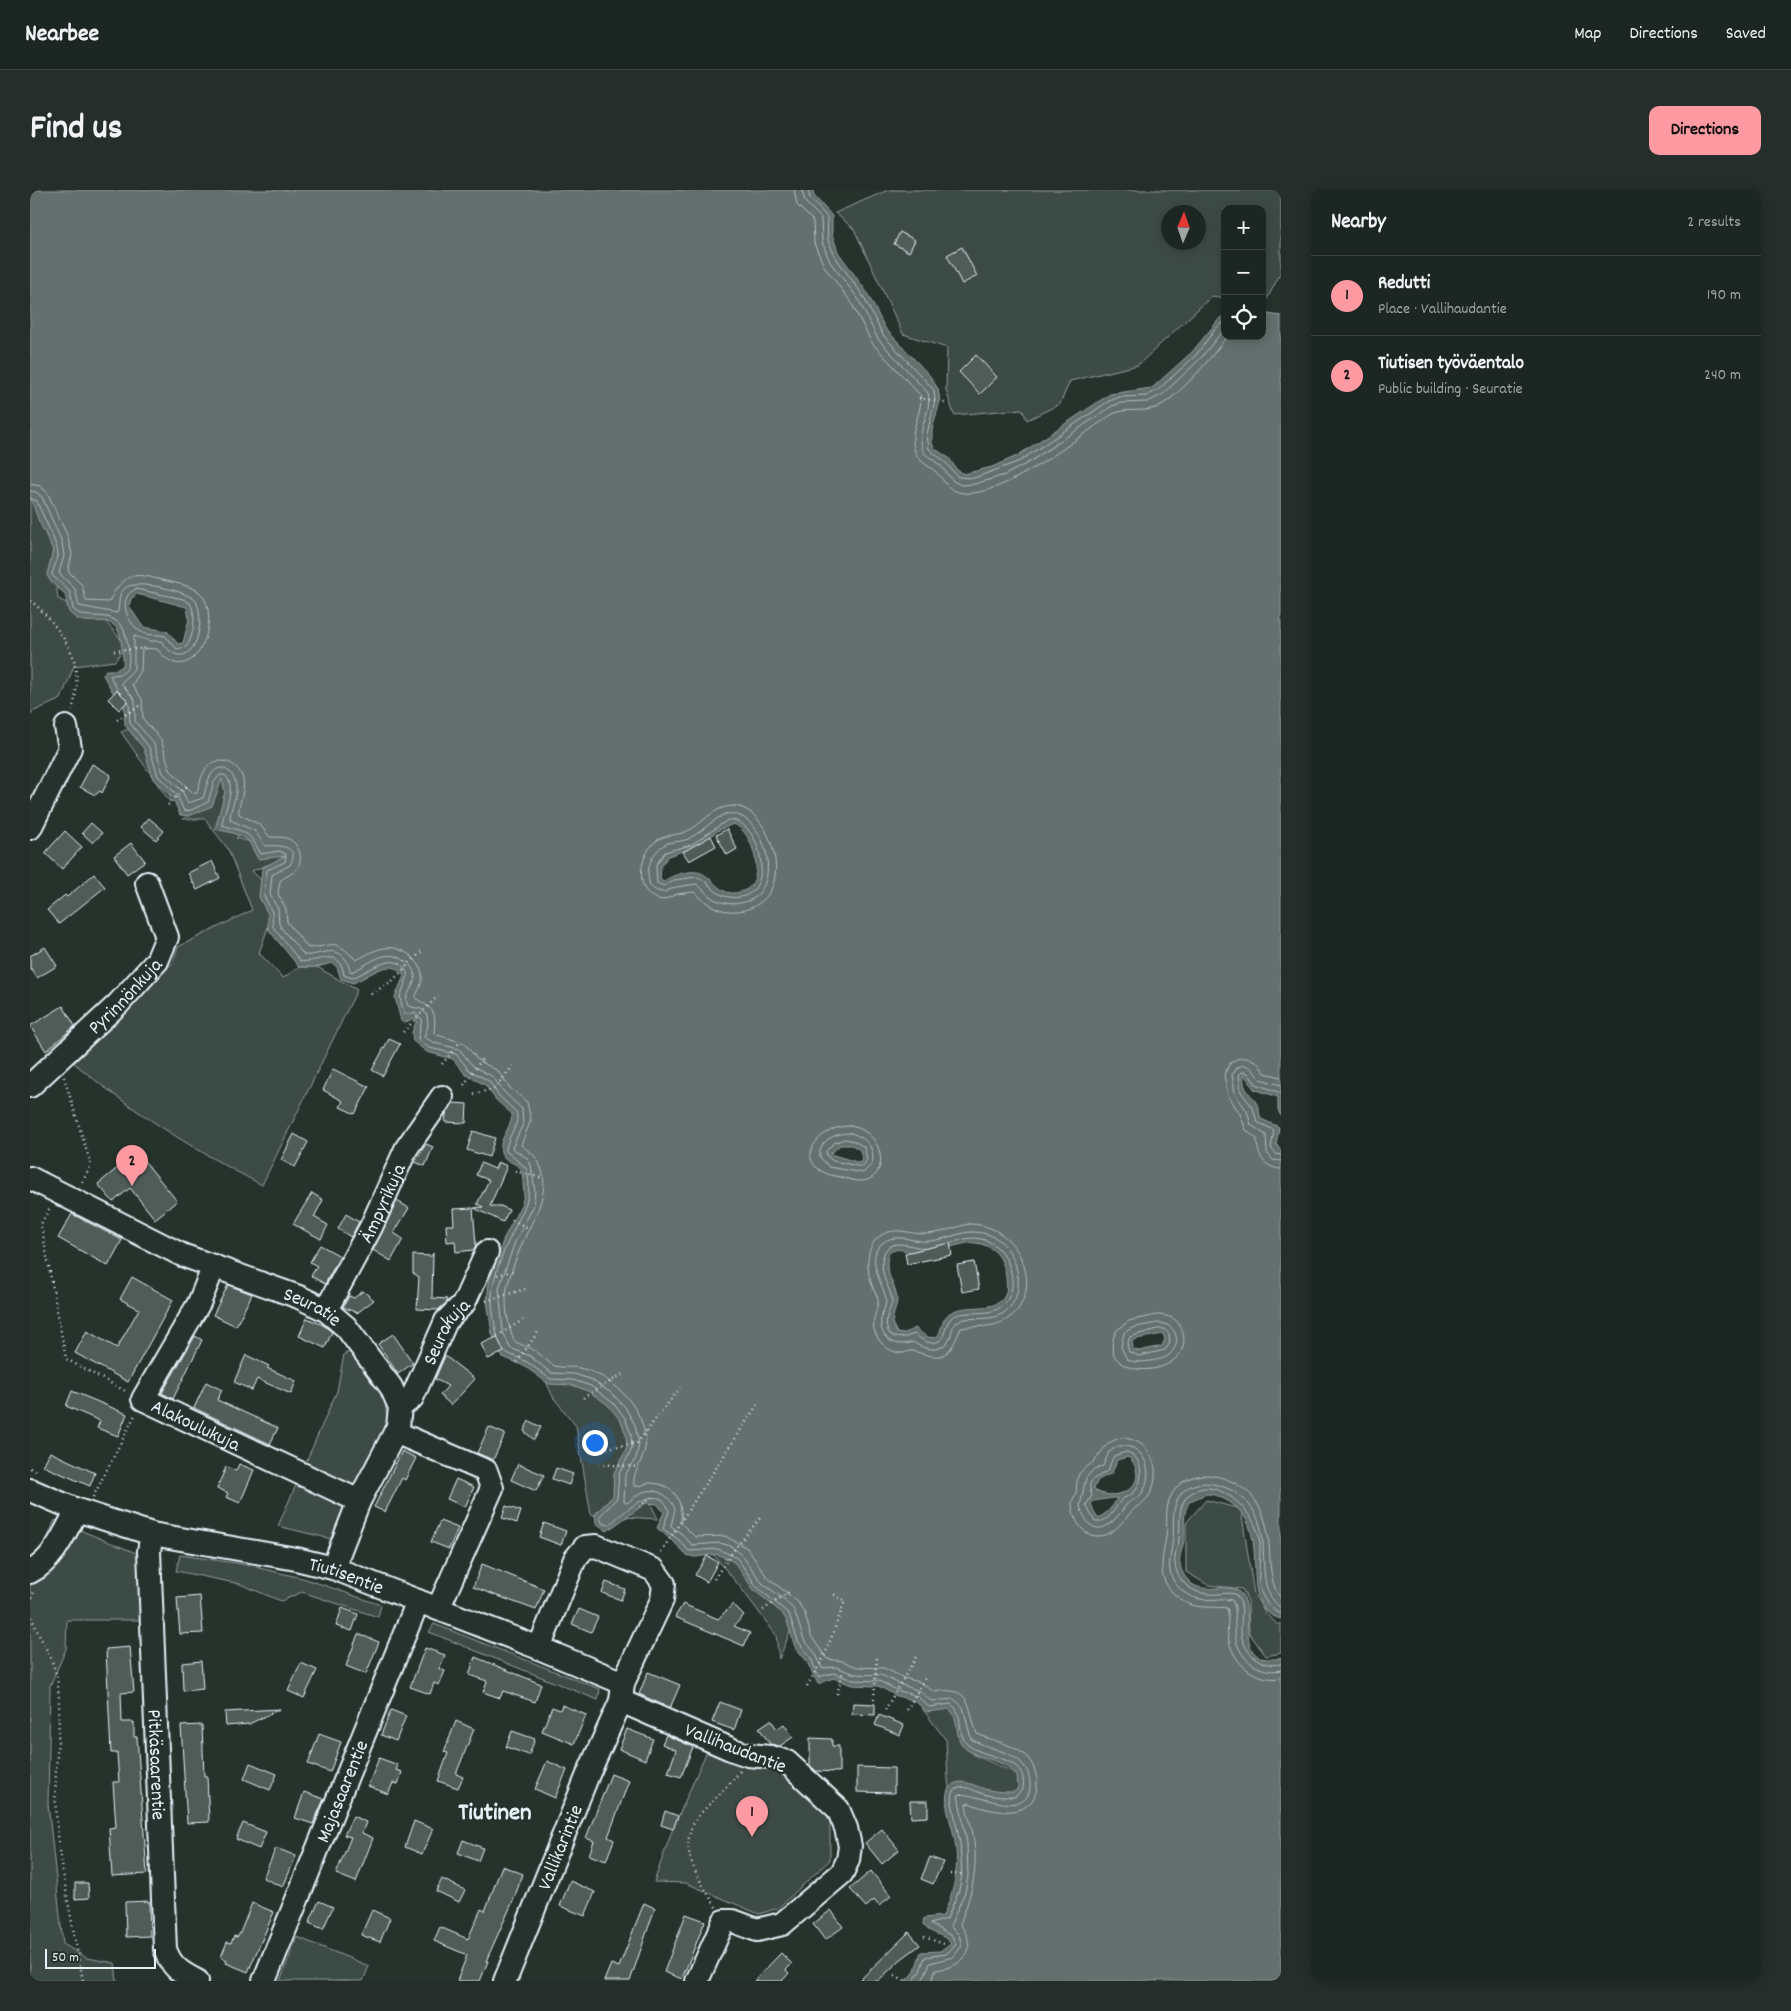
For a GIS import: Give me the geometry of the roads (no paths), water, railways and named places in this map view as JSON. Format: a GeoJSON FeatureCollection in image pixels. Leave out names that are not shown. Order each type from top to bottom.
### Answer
{"type":"FeatureCollection","features":[{"type":"Feature","properties":{"kind":"street"},"geometry":{"type":"LineString","coordinates":[[30,828],[70,748],[66,727]]}},
{"type":"Feature","properties":{"kind":"street","name":"Pyrinnönkuja"},"geometry":{"type":"LineString","coordinates":[[30,1086],[118,1004],[157,961],[167,937],[147,883]]}},
{"type":"Feature","properties":{"kind":"street","name":"Ämpyrikuja"},"geometry":{"type":"LineString","coordinates":[[326,1310],[371,1227],[406,1148],[442,1097]]}},
{"type":"Feature","properties":{"kind":"street","name":"Seuratie"},"geometry":{"type":"LineString","coordinates":[[30,1178],[182,1255],[326,1310],[346,1327],[391,1387],[400,1406]]}},
{"type":"Feature","properties":{"kind":"street","name":"Seurakuja"},"geometry":{"type":"LineString","coordinates":[[400,1406],[412,1398],[446,1321],[464,1304],[487,1252]]}},
{"type":"Feature","properties":{"kind":"street","name":"Alakoulukuja"},"geometry":{"type":"LineString","coordinates":[[214,1266],[200,1303],[144,1399],[359,1501]]}},
{"type":"Feature","properties":{"kind":"street"},"geometry":{"type":"LineString","coordinates":[[333,1568],[359,1501],[396,1432],[400,1419],[400,1406]]}},
{"type":"Feature","properties":{"kind":"street","name":"Majasaarentie"},"geometry":{"type":"LineString","coordinates":[[264,1981],[428,1605],[492,1488],[486,1472],[396,1432]]}},
{"type":"Feature","properties":{"kind":"street","name":"Tiutisentie"},"geometry":{"type":"LineString","coordinates":[[30,1490],[85,1504],[152,1534],[296,1559],[333,1568],[540,1648],[620,1699]]}},
{"type":"Feature","properties":{"kind":"street"},"geometry":{"type":"LineString","coordinates":[[30,1572],[41,1566],[52,1554],[85,1504]]}},
{"type":"Feature","properties":{"kind":"street","name":"Pitkäsaarentie"},"geometry":{"type":"LineString","coordinates":[[152,1534],[149,1551],[165,1949],[168,1959],[178,1971],[197,1981]]}},
{"type":"Feature","properties":{"kind":"street","name":"Vallikarintie"},"geometry":{"type":"LineString","coordinates":[[505,1981],[589,1772],[662,1600],[664,1584],[654,1570],[596,1546],[584,1547],[575,1559],[540,1648]]}},
{"type":"Feature","properties":{"kind":"street","name":"Vallihaudantie"},"geometry":{"type":"LineString","coordinates":[[620,1699],[748,1756],[771,1757],[787,1762],[838,1808],[846,1828],[850,1846],[848,1860],[842,1873],[782,1924],[757,1930],[733,1921],[724,1921],[697,1981]]}},
{"type":"Feature","properties":{"kind":"water"},"geometry":{"type":"Polygon","coordinates":[[[30,190],[813,190],[814,196],[832,216],[832,234],[838,252],[866,291],[885,328],[930,376],[938,389],[940,401],[932,430],[932,443],[934,448],[949,458],[957,470],[964,474],[992,467],[1017,456],[1110,394],[1152,388],[1192,352],[1221,317],[1221,340],[1266,340],[1266,314],[1281,316],[1281,1116],[1278,1110],[1278,1097],[1254,1089],[1244,1074],[1244,1085],[1259,1109],[1261,1119],[1279,1127],[1276,1144],[1281,1151],[1281,1619],[1267,1612],[1259,1600],[1251,1533],[1244,1517],[1228,1501],[1206,1494],[1190,1501],[1185,1514],[1184,1541],[1180,1561],[1183,1573],[1192,1584],[1205,1588],[1232,1588],[1238,1591],[1246,1603],[1248,1637],[1256,1655],[1266,1659],[1281,1658],[1281,1981],[905,1981],[914,1973],[921,1952],[940,1951],[951,1944],[945,1938],[926,1928],[923,1924],[924,1918],[943,1916],[951,1896],[955,1877],[956,1847],[946,1801],[948,1789],[953,1785],[963,1782],[992,1791],[1014,1792],[1018,1788],[1017,1776],[1006,1766],[965,1748],[959,1739],[955,1717],[949,1709],[927,1712],[915,1701],[897,1696],[878,1686],[852,1685],[833,1678],[818,1684],[806,1660],[795,1647],[787,1621],[782,1613],[754,1590],[734,1562],[717,1554],[695,1557],[686,1555],[657,1528],[664,1512],[657,1504],[646,1503],[607,1531],[596,1523],[595,1514],[613,1496],[614,1473],[627,1448],[626,1435],[621,1421],[607,1404],[588,1391],[572,1385],[549,1384],[524,1366],[503,1357],[499,1353],[492,1333],[487,1301],[489,1282],[504,1238],[522,1203],[524,1195],[522,1170],[505,1158],[501,1151],[502,1140],[512,1119],[512,1114],[496,1100],[485,1085],[465,1074],[453,1059],[427,1052],[413,1041],[412,1032],[417,1020],[413,1018],[405,1023],[401,1021],[395,997],[404,976],[399,970],[393,967],[386,967],[353,983],[341,979],[337,967],[332,963],[317,967],[299,967],[268,929],[268,914],[259,897],[262,868],[285,856],[258,859],[248,840],[233,833],[215,829],[225,792],[222,779],[212,806],[189,816],[180,815],[173,798],[153,779],[144,749],[125,725],[124,705],[115,696],[103,675],[106,670],[116,670],[123,666],[119,634],[115,626],[108,622],[85,621],[77,619],[70,613],[65,594],[51,582],[47,575],[53,550],[38,519],[30,496],[30,190]],[[137,594],[131,599],[129,606],[143,627],[167,631],[178,644],[183,643],[189,619],[187,607],[137,594]],[[733,824],[717,831],[700,845],[668,856],[661,866],[660,879],[663,882],[677,875],[699,872],[708,877],[720,889],[730,893],[743,891],[751,886],[755,878],[756,868],[752,845],[747,835],[733,824]],[[840,1145],[830,1154],[860,1163],[862,1159],[860,1150],[852,1145],[840,1145]],[[967,1243],[923,1252],[895,1250],[889,1253],[887,1260],[888,1272],[897,1300],[892,1323],[897,1333],[903,1334],[915,1328],[925,1336],[931,1338],[938,1336],[944,1320],[950,1313],[958,1309],[996,1304],[1003,1299],[1006,1290],[1005,1273],[998,1255],[987,1246],[967,1243]],[[1163,1334],[1132,1341],[1133,1349],[1139,1351],[1162,1346],[1165,1339],[1163,1334]],[[1127,1457],[1117,1460],[1112,1473],[1098,1480],[1094,1488],[1096,1491],[1114,1495],[1122,1493],[1134,1484],[1137,1477],[1136,1468],[1131,1459],[1127,1457]],[[1113,1498],[1093,1501],[1091,1504],[1097,1518],[1109,1510],[1117,1498],[1113,1498]]]}},
{"type":"Feature","properties":{"kind":"place","name":"Tiutisen työväentalo"},"geometry":{"type":"Point","coordinates":[132,1186]}},
{"type":"Feature","properties":{"kind":"place","name":"Redutti"},"geometry":{"type":"Point","coordinates":[752,1837]}},
{"type":"Feature","properties":{"kind":"district","name":"Tiutinen"},"geometry":{"type":"Point","coordinates":[495,1810]}}]}
